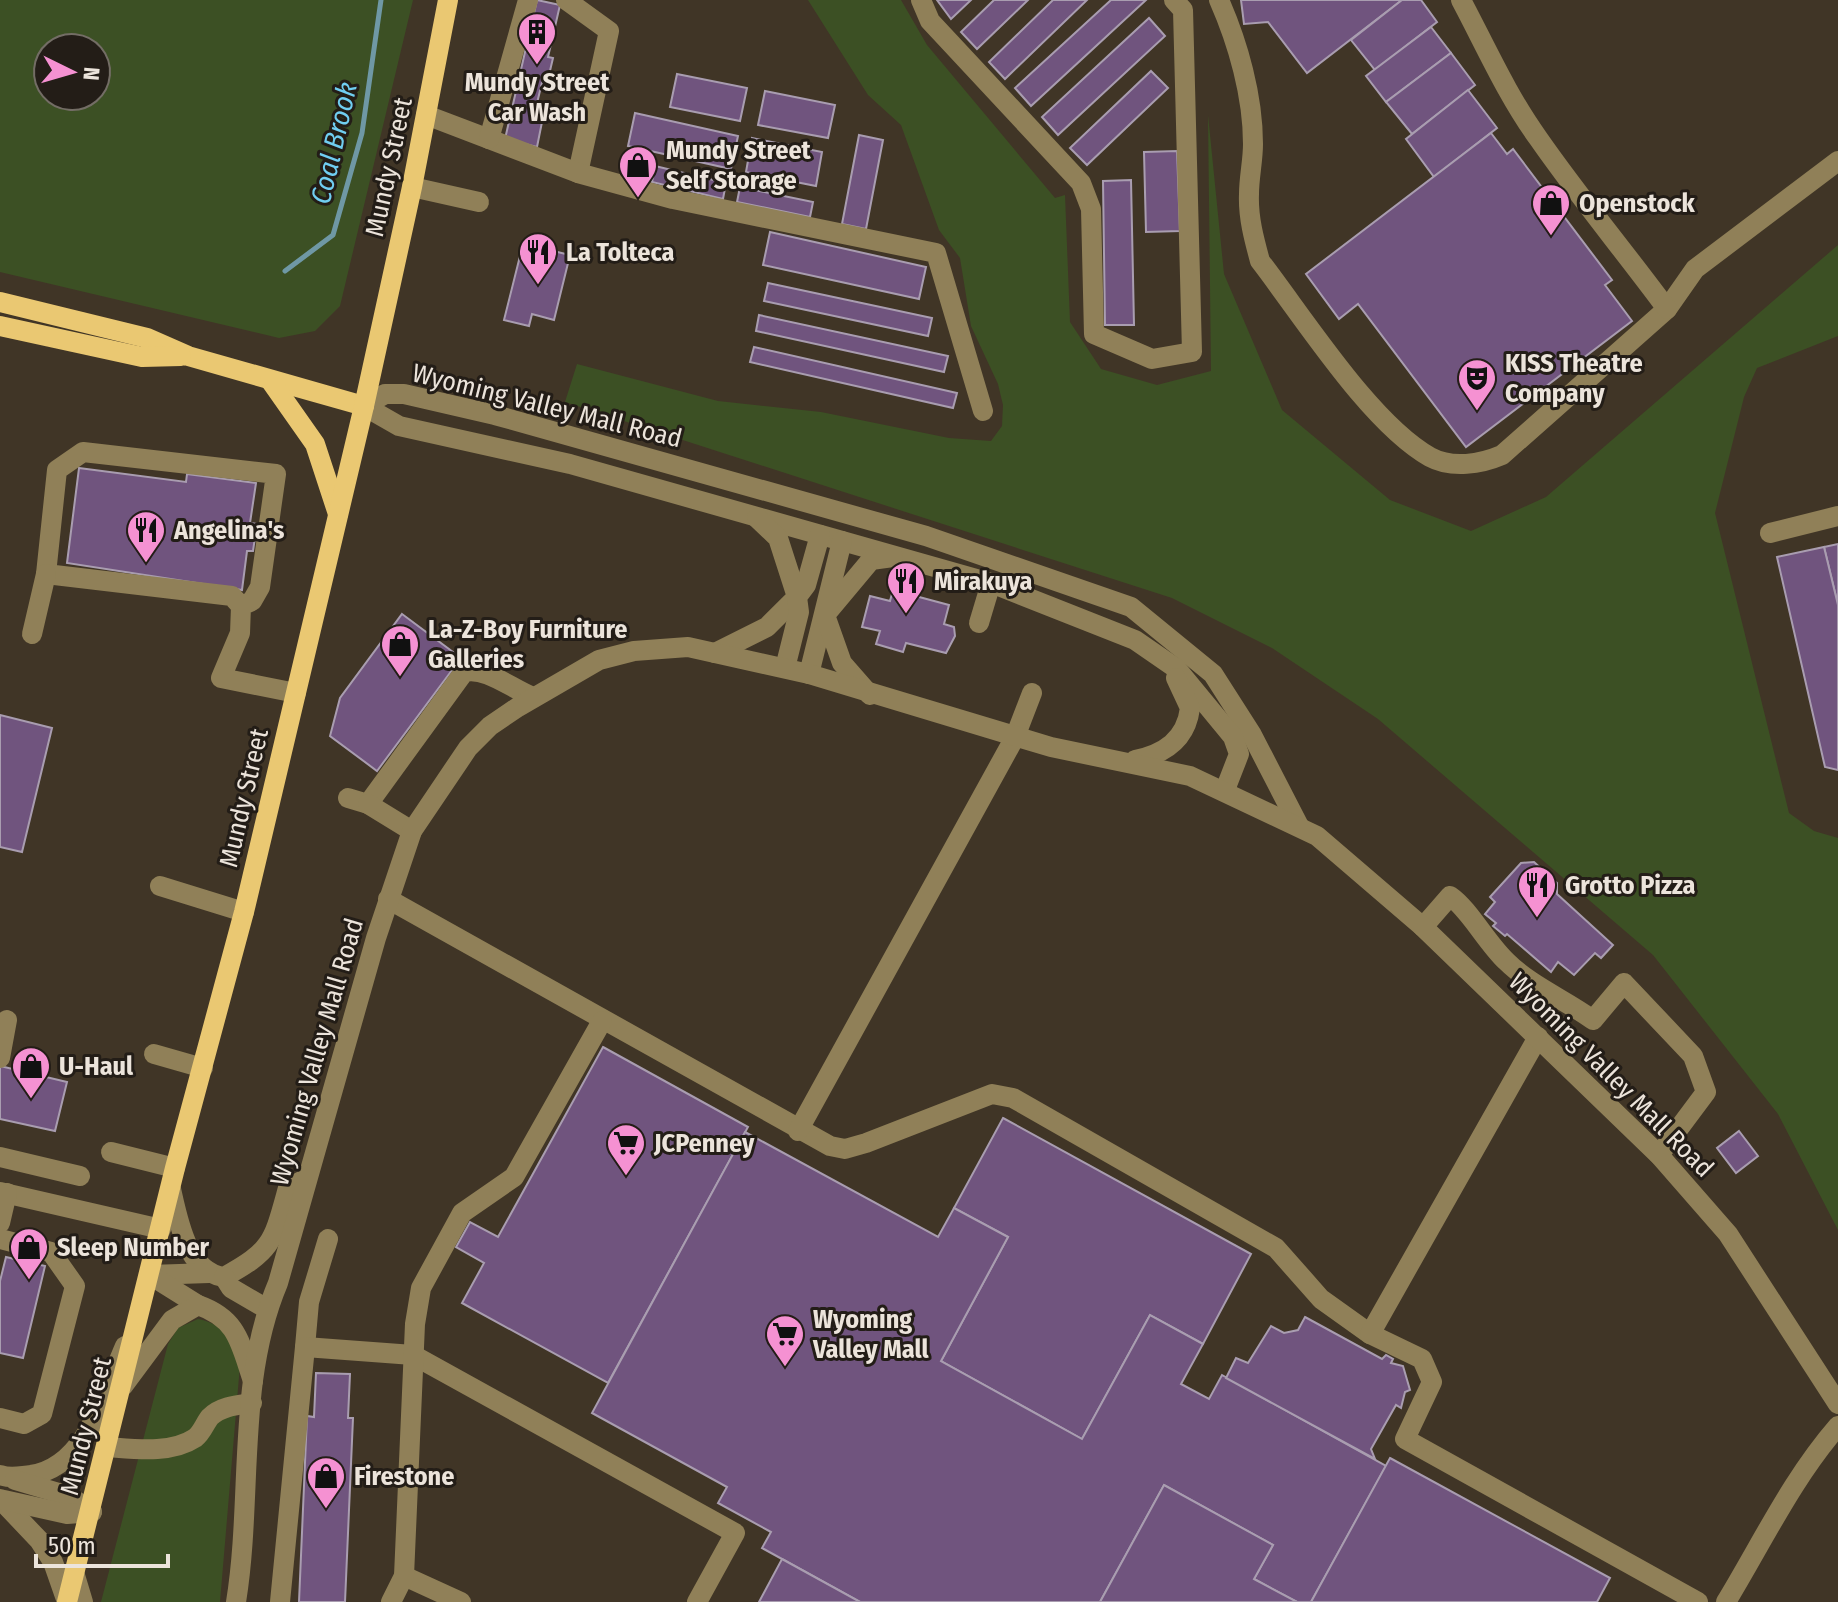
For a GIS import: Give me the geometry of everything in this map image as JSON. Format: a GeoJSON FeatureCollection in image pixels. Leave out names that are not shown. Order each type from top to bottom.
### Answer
{"type":"FeatureCollection","features":[{"type":"Feature","properties":{"kind":"main road","name":"Mundy Street"},"geometry":{"type":"LineString","coordinates":[[67,1602],[92,1512],[175,1168],[244,912],[364,406],[412,187],[448,0]]}},
{"type":"Feature","properties":{"kind":"main road"},"geometry":{"type":"LineString","coordinates":[[0,302],[147,338],[188,356],[364,406]]}},
{"type":"Feature","properties":{"kind":"main road"},"geometry":{"type":"LineString","coordinates":[[0,326],[142,357],[188,356]]}},
{"type":"Feature","properties":{"kind":"main road"},"geometry":{"type":"LineString","coordinates":[[270,380],[315,444],[338,515]]}},
{"type":"Feature","properties":{"kind":"lane"},"geometry":{"type":"LineString","coordinates":[[489,139],[528,0]]}},
{"type":"Feature","properties":{"kind":"lane"},"geometry":{"type":"LineString","coordinates":[[566,0],[609,31],[578,173]]}},
{"type":"Feature","properties":{"kind":"lane"},"geometry":{"type":"LineString","coordinates":[[921,0],[930,21],[1081,183],[1091,209],[1094,334],[1152,359],[1192,352],[1183,10],[1174,0]]}},
{"type":"Feature","properties":{"kind":"lane"},"geometry":{"type":"LineString","coordinates":[[1219,0],[1238,54],[1248,101],[1253,144],[1249,195],[1252,234],[1260,261],[1376,411],[1433,458],[1480,465],[1502,455],[1667,309],[1695,269],[1838,161]]}},
{"type":"Feature","properties":{"kind":"lane"},"geometry":{"type":"LineString","coordinates":[[1463,1],[1484,50],[1499,69],[1539,140],[1667,309]]}},
{"type":"Feature","properties":{"kind":"lane"},"geometry":{"type":"LineString","coordinates":[[426,115],[578,173],[673,199],[936,253],[983,411]]}},
{"type":"Feature","properties":{"kind":"lane"},"geometry":{"type":"LineString","coordinates":[[412,187],[479,202]]}},
{"type":"Feature","properties":{"kind":"lane","name":"Wyoming Valley Mall Road"},"geometry":{"type":"LineString","coordinates":[[364,406],[385,394],[404,394],[495,415],[926,536],[1131,607],[1213,674],[1252,735],[1299,826]]}},
{"type":"Feature","properties":{"kind":"lane","name":"Wyoming Valley Mall Road"},"geometry":{"type":"LineString","coordinates":[[364,406],[399,426],[570,464],[991,583],[1135,640]]}},
{"type":"Feature","properties":{"kind":"lane"},"geometry":{"type":"LineString","coordinates":[[32,634],[46,574],[57,470],[83,452],[276,474],[260,587],[252,601],[241,606]]}},
{"type":"Feature","properties":{"kind":"lane"},"geometry":{"type":"LineString","coordinates":[[746,512],[764,522],[778,538],[797,597],[799,612],[785,668]]}},
{"type":"Feature","properties":{"kind":"lane"},"geometry":{"type":"LineString","coordinates":[[1770,533],[1838,516]]}},
{"type":"Feature","properties":{"kind":"lane"},"geometry":{"type":"LineString","coordinates":[[715,653],[767,627],[797,597],[806,585],[820,535]]}},
{"type":"Feature","properties":{"kind":"lane"},"geometry":{"type":"LineString","coordinates":[[809,674],[842,541]]}},
{"type":"Feature","properties":{"kind":"lane"},"geometry":{"type":"LineString","coordinates":[[825,615],[871,560],[885,555],[906,559]]}},
{"type":"Feature","properties":{"kind":"lane"},"geometry":{"type":"LineString","coordinates":[[46,574],[232,596],[241,606],[240,633],[221,678],[296,693]]}},
{"type":"Feature","properties":{"kind":"lane"},"geometry":{"type":"LineString","coordinates":[[979,623],[991,583]]}},
{"type":"Feature","properties":{"kind":"lane"},"geometry":{"type":"LineString","coordinates":[[825,615],[842,663],[870,695]]}},
{"type":"Feature","properties":{"kind":"lane"},"geometry":{"type":"LineString","coordinates":[[1131,761],[1163,752],[1175,741],[1188,719],[1190,708],[1177,680],[1135,640]]}},
{"type":"Feature","properties":{"kind":"lane"},"geometry":{"type":"LineString","coordinates":[[1135,640],[1177,669],[1233,737],[1239,754],[1225,790]]}},
{"type":"Feature","properties":{"kind":"lane","name":"Wyoming Valley Mall Road"},"geometry":{"type":"LineString","coordinates":[[236,1602],[253,1381],[267,1309],[278,1283],[388,899],[412,831],[468,748],[490,726],[579,669],[623,652],[688,647],[809,674],[1015,737],[1190,776],[1317,836],[1423,927],[1659,1155],[1728,1234],[1838,1404]]}},
{"type":"Feature","properties":{"kind":"lane"},"geometry":{"type":"LineString","coordinates":[[412,831],[358,801],[464,672],[482,670],[533,697]]}},
{"type":"Feature","properties":{"kind":"lane"},"geometry":{"type":"LineString","coordinates":[[798,1131],[1015,737],[1032,693]]}},
{"type":"Feature","properties":{"kind":"lane"},"geometry":{"type":"LineString","coordinates":[[160,886],[244,912]]}},
{"type":"Feature","properties":{"kind":"lane"},"geometry":{"type":"LineString","coordinates":[[1423,927],[1450,896],[1461,903],[1480,934],[1508,964],[1593,1020],[1624,983],[1693,1056],[1706,1092],[1659,1155]]}},
{"type":"Feature","properties":{"kind":"lane"},"geometry":{"type":"LineString","coordinates":[[388,899],[798,1131],[845,1149],[992,1094],[1013,1098],[1276,1248],[1321,1299],[1370,1334],[1422,1359],[1432,1382],[1405,1439],[1698,1602]]}},
{"type":"Feature","properties":{"kind":"lane"},"geometry":{"type":"LineString","coordinates":[[0,1058],[7,1020]]}},
{"type":"Feature","properties":{"kind":"lane"},"geometry":{"type":"LineString","coordinates":[[391,1602],[404,1576],[417,1300],[428,1272],[462,1213],[514,1177],[602,1021]]}},
{"type":"Feature","properties":{"kind":"lane"},"geometry":{"type":"LineString","coordinates":[[1370,1334],[1538,1037]]}},
{"type":"Feature","properties":{"kind":"lane"},"geometry":{"type":"LineString","coordinates":[[154,1054],[203,1068]]}},
{"type":"Feature","properties":{"kind":"lane"},"geometry":{"type":"LineString","coordinates":[[111,1152],[175,1168]]}},
{"type":"Feature","properties":{"kind":"lane"},"geometry":{"type":"LineString","coordinates":[[0,1157],[80,1176]]}},
{"type":"Feature","properties":{"kind":"lane"},"geometry":{"type":"LineString","coordinates":[[150,1275],[216,1275],[261,1255],[273,1234],[288,1188],[307,1178]]}},
{"type":"Feature","properties":{"kind":"lane"},"geometry":{"type":"LineString","coordinates":[[171,1189],[186,1244],[231,1288],[267,1309]]}},
{"type":"Feature","properties":{"kind":"lane"},"geometry":{"type":"LineString","coordinates":[[0,1223],[3,1193],[161,1229]]}},
{"type":"Feature","properties":{"kind":"lane"},"geometry":{"type":"LineString","coordinates":[[0,1239],[51,1252],[75,1286],[42,1414],[24,1424],[0,1418]]}},
{"type":"Feature","properties":{"kind":"lane"},"geometry":{"type":"LineString","coordinates":[[280,1602],[309,1302],[328,1239]]}},
{"type":"Feature","properties":{"kind":"lane"},"geometry":{"type":"LineString","coordinates":[[150,1275],[198,1305],[220,1312],[267,1309]]}},
{"type":"Feature","properties":{"kind":"lane"},"geometry":{"type":"LineString","coordinates":[[123,1386],[172,1320],[198,1305]]}},
{"type":"Feature","properties":{"kind":"lane"},"geometry":{"type":"LineString","coordinates":[[4,1477],[48,1472],[77,1451],[142,1310]]}},
{"type":"Feature","properties":{"kind":"lane"},"geometry":{"type":"LineString","coordinates":[[220,1312],[237,1334],[253,1381]]}},
{"type":"Feature","properties":{"kind":"lane"},"geometry":{"type":"LineString","coordinates":[[305,1347],[413,1355],[735,1533],[697,1602]]}},
{"type":"Feature","properties":{"kind":"lane"},"geometry":{"type":"LineString","coordinates":[[108,1447],[141,1450],[170,1447],[197,1437],[212,1415],[219,1411],[252,1403]]}},
{"type":"Feature","properties":{"kind":"lane"},"geometry":{"type":"LineString","coordinates":[[1726,1602],[1793,1483],[1817,1447],[1838,1426]]}},
{"type":"Feature","properties":{"kind":"lane"},"geometry":{"type":"LineString","coordinates":[[4,1477],[69,1496],[92,1512]]}},
{"type":"Feature","properties":{"kind":"lane"},"geometry":{"type":"LineString","coordinates":[[2,1500],[67,1514],[92,1512]]}},
{"type":"Feature","properties":{"kind":"lane"},"geometry":{"type":"LineString","coordinates":[[2,1500],[47,1552],[67,1602]]}},
{"type":"Feature","properties":{"kind":"lane"},"geometry":{"type":"LineString","coordinates":[[74,1572],[83,1602]]}},
{"type":"Feature","properties":{"kind":"lane"},"geometry":{"type":"LineString","coordinates":[[404,1576],[461,1602]]}},
{"type":"Feature","properties":{"kind":"green space"},"geometry":{"type":"Polygon","coordinates":[[[0,0],[413,0],[340,306],[315,331],[279,338],[0,272],[0,0]]]}},
{"type":"Feature","properties":{"kind":"green space"},"geometry":{"type":"Polygon","coordinates":[[[808,0],[901,0],[927,45],[1055,198],[1065,195],[1070,322],[1101,369],[1157,385],[1211,371],[1208,115],[1224,274],[1282,410],[1390,500],[1471,531],[1546,497],[1838,245],[1838,336],[1757,368],[1744,397],[1715,513],[1789,813],[1814,831],[1838,838],[1838,1230],[1778,1114],[1653,955],[1378,719],[1272,648],[1172,598],[565,402],[577,364],[718,401],[821,412],[949,438],[991,441],[1002,426],[1003,405],[998,384],[971,326],[960,258],[939,230],[901,125],[868,95],[808,0]]]}},
{"type":"Feature","properties":{"kind":"green space"},"geometry":{"type":"Polygon","coordinates":[[[198,1319],[221,1329],[240,1365],[220,1602],[101,1602],[168,1344],[178,1328],[198,1319]]]}},
{"type":"Feature","properties":{"kind":"building","name":"Mundy Street Car Wash"},"geometry":{"type":"Polygon","coordinates":[[[537,0],[560,5],[548,57],[553,58],[549,75],[544,74],[533,120],[542,122],[537,147],[505,139],[537,0]]]}},
{"type":"Feature","properties":{"kind":"building"},"geometry":{"type":"Polygon","coordinates":[[[937,0],[971,0],[951,19],[937,0]]]}},
{"type":"Feature","properties":{"kind":"building"},"geometry":{"type":"Polygon","coordinates":[[[994,0],[1028,0],[977,49],[961,32],[994,0]]]}},
{"type":"Feature","properties":{"kind":"building"},"geometry":{"type":"Polygon","coordinates":[[[1053,0],[1087,0],[1005,79],[989,62],[1053,0]]]}},
{"type":"Feature","properties":{"kind":"building"},"geometry":{"type":"Polygon","coordinates":[[[1111,0],[1146,0],[1031,106],[1015,88],[1111,0]]]}},
{"type":"Feature","properties":{"kind":"building"},"geometry":{"type":"Polygon","coordinates":[[[1241,0],[1402,0],[1307,73],[1268,22],[1244,24],[1241,0]]]}},
{"type":"Feature","properties":{"kind":"building"},"geometry":{"type":"Polygon","coordinates":[[[1402,0],[1421,0],[1437,22],[1375,70],[1351,40],[1402,0]]]}},
{"type":"Feature","properties":{"kind":"building"},"geometry":{"type":"Polygon","coordinates":[[[1149,18],[1165,36],[1058,135],[1042,117],[1149,18]]]}},
{"type":"Feature","properties":{"kind":"building"},"geometry":{"type":"Polygon","coordinates":[[[1431,27],[1451,53],[1386,102],[1366,76],[1431,27]]]}},
{"type":"Feature","properties":{"kind":"building"},"geometry":{"type":"Polygon","coordinates":[[[1451,53],[1475,85],[1412,134],[1386,102],[1451,53]]]}},
{"type":"Feature","properties":{"kind":"building"},"geometry":{"type":"Polygon","coordinates":[[[1151,71],[1168,88],[1087,165],[1070,148],[1151,71]]]}},
{"type":"Feature","properties":{"kind":"building"},"geometry":{"type":"Polygon","coordinates":[[[677,74],[747,88],[740,121],[670,107],[677,74]]]}},
{"type":"Feature","properties":{"kind":"building"},"geometry":{"type":"Polygon","coordinates":[[[1468,90],[1497,128],[1434,177],[1406,139],[1468,90]]]}},
{"type":"Feature","properties":{"kind":"building"},"geometry":{"type":"Polygon","coordinates":[[[765,91],[835,105],[828,138],[758,125],[765,91]]]}},
{"type":"Feature","properties":{"kind":"building"},"geometry":{"type":"Polygon","coordinates":[[[635,113],[738,136],[731,169],[628,146],[635,113]]]}},
{"type":"Feature","properties":{"kind":"building"},"geometry":{"type":"Polygon","coordinates":[[[1491,133],[1507,154],[1513,149],[1612,280],[1605,285],[1632,321],[1466,447],[1358,304],[1339,319],[1306,274],[1491,133]]]}},
{"type":"Feature","properties":{"kind":"building"},"geometry":{"type":"Polygon","coordinates":[[[859,135],[883,140],[866,229],[842,224],[859,135]]]}},
{"type":"Feature","properties":{"kind":"building"},"geometry":{"type":"Polygon","coordinates":[[[752,138],[822,152],[816,186],[746,172],[752,138]]]}},
{"type":"Feature","properties":{"kind":"building"},"geometry":{"type":"Polygon","coordinates":[[[1177,151],[1180,231],[1146,232],[1144,152],[1177,151]]]}},
{"type":"Feature","properties":{"kind":"building"},"geometry":{"type":"Polygon","coordinates":[[[655,166],[726,183],[723,199],[652,182],[655,166]]]}},
{"type":"Feature","properties":{"kind":"building"},"geometry":{"type":"Polygon","coordinates":[[[1131,180],[1134,325],[1105,325],[1103,181],[1131,180]]]}},
{"type":"Feature","properties":{"kind":"building"},"geometry":{"type":"Polygon","coordinates":[[[740,187],[813,202],[810,217],[737,202],[740,187]]]}},
{"type":"Feature","properties":{"kind":"building"},"geometry":{"type":"Polygon","coordinates":[[[770,232],[926,267],[919,299],[763,265],[770,232]]]}},
{"type":"Feature","properties":{"kind":"building","name":"La Tolteca"},"geometry":{"type":"Polygon","coordinates":[[[545,249],[570,255],[554,320],[532,314],[529,326],[504,320],[521,252],[543,258],[545,249]]]}},
{"type":"Feature","properties":{"kind":"building"},"geometry":{"type":"Polygon","coordinates":[[[768,283],[932,318],[928,336],[764,301],[768,283]]]}},
{"type":"Feature","properties":{"kind":"building"},"geometry":{"type":"Polygon","coordinates":[[[759,315],[948,356],[944,372],[756,331],[759,315]]]}},
{"type":"Feature","properties":{"kind":"building"},"geometry":{"type":"Polygon","coordinates":[[[754,347],[957,393],[953,408],[750,362],[754,347]]]}},
{"type":"Feature","properties":{"kind":"building"},"geometry":{"type":"Polygon","coordinates":[[[79,468],[186,482],[187,474],[256,483],[250,523],[257,524],[253,551],[247,551],[242,590],[67,563],[79,468]]]}},
{"type":"Feature","properties":{"kind":"building"},"geometry":{"type":"Polygon","coordinates":[[[1838,544],[1838,605],[1824,547],[1838,544]]]}},
{"type":"Feature","properties":{"kind":"building"},"geometry":{"type":"Polygon","coordinates":[[[1824,547],[1838,605],[1838,770],[1825,767],[1777,557],[1824,547]]]}},
{"type":"Feature","properties":{"kind":"building","name":"Mirakuya"},"geometry":{"type":"Polygon","coordinates":[[[893,590],[949,605],[944,624],[954,627],[955,636],[946,653],[906,643],[903,652],[876,644],[880,631],[862,627],[870,596],[890,601],[893,590]]]}},
{"type":"Feature","properties":{"kind":"building","name":"La-Z-Boy Furniture Galleries"},"geometry":{"type":"Polygon","coordinates":[[[402,614],[461,658],[377,771],[330,736],[340,698],[402,614]]]}},
{"type":"Feature","properties":{"kind":"building"},"geometry":{"type":"Polygon","coordinates":[[[0,715],[52,728],[22,852],[0,847],[0,715]]]}},
{"type":"Feature","properties":{"kind":"building","name":"Grotto Pizza"},"geometry":{"type":"Polygon","coordinates":[[[1534,862],[1557,883],[1557,894],[1613,945],[1601,958],[1595,953],[1574,975],[1558,962],[1551,972],[1507,934],[1505,936],[1493,926],[1496,923],[1485,914],[1495,902],[1490,897],[1521,863],[1534,862]]]}},
{"type":"Feature","properties":{"kind":"building","name":"JCPenney"},"geometry":{"type":"Polygon","coordinates":[[[603,1047],[748,1127],[608,1383],[462,1303],[484,1263],[456,1247],[470,1222],[498,1237],[603,1047]]]}},
{"type":"Feature","properties":{"kind":"building","name":"U-Haul"},"geometry":{"type":"Polygon","coordinates":[[[0,1066],[67,1082],[55,1131],[0,1119],[0,1066]]]}},
{"type":"Feature","properties":{"kind":"building"},"geometry":{"type":"Polygon","coordinates":[[[1003,1118],[1251,1254],[1203,1344],[1150,1315],[1082,1439],[941,1361],[1008,1237],[954,1208],[1003,1118]]]}},
{"type":"Feature","properties":{"kind":"building"},"geometry":{"type":"Polygon","coordinates":[[[1739,1131],[1758,1156],[1736,1173],[1717,1148],[1739,1131]]]}},
{"type":"Feature","properties":{"kind":"building","name":"Wyoming Valley Mall"},"geometry":{"type":"Polygon","coordinates":[[[745,1132],[938,1237],[954,1208],[1008,1237],[941,1361],[1082,1439],[1150,1315],[1203,1344],[1181,1384],[1209,1399],[1222,1375],[1386,1466],[1311,1602],[1297,1602],[1254,1579],[1273,1545],[1164,1485],[1100,1602],[860,1602],[762,1548],[771,1532],[718,1503],[727,1487],[592,1413],[745,1132]]]}},
{"type":"Feature","properties":{"kind":"building"},"geometry":{"type":"Polygon","coordinates":[[[6,1257],[45,1266],[23,1358],[0,1353],[0,1281],[6,1257]]]}},
{"type":"Feature","properties":{"kind":"building"},"geometry":{"type":"Polygon","coordinates":[[[1305,1317],[1382,1359],[1386,1355],[1393,1359],[1391,1363],[1403,1366],[1410,1390],[1405,1392],[1401,1408],[1396,1405],[1371,1449],[1375,1459],[1226,1378],[1236,1358],[1248,1363],[1271,1326],[1284,1333],[1298,1330],[1305,1317]]]}},
{"type":"Feature","properties":{"kind":"building","name":"Firestone"},"geometry":{"type":"Polygon","coordinates":[[[316,1373],[350,1374],[348,1418],[353,1418],[345,1602],[299,1602],[307,1416],[314,1417],[316,1373]]]}},
{"type":"Feature","properties":{"kind":"building"},"geometry":{"type":"Polygon","coordinates":[[[1390,1458],[1610,1578],[1597,1602],[1311,1602],[1390,1458]]]}},
{"type":"Feature","properties":{"kind":"building"},"geometry":{"type":"Polygon","coordinates":[[[1164,1485],[1273,1545],[1254,1579],[1297,1602],[1100,1602],[1164,1485]]]}},
{"type":"Feature","properties":{"kind":"building"},"geometry":{"type":"Polygon","coordinates":[[[782,1559],[860,1602],[759,1602],[782,1559]]]}},
{"type":"Feature","properties":{"kind":"waterway","name":"Coal Brook"},"geometry":{"type":"LineString","coordinates":[[285,271],[333,235],[362,133],[381,0]]}},
{"type":"Feature","properties":{"kind":"place","name":"Mundy Street Car Wash"},"geometry":{"type":"Point","coordinates":[537,66]}},
{"type":"Feature","properties":{"kind":"place","name":"Mundy Street Self Storage"},"geometry":{"type":"Point","coordinates":[638,199]}},
{"type":"Feature","properties":{"kind":"place","name":"Openstock"},"geometry":{"type":"Point","coordinates":[1551,237]}},
{"type":"Feature","properties":{"kind":"place","name":"La Tolteca"},"geometry":{"type":"Point","coordinates":[538,286]}},
{"type":"Feature","properties":{"kind":"place","name":"KISS Theatre Company"},"geometry":{"type":"Point","coordinates":[1477,412]}},
{"type":"Feature","properties":{"kind":"place","name":"Angelina's"},"geometry":{"type":"Point","coordinates":[146,564]}},
{"type":"Feature","properties":{"kind":"place","name":"Mirakuya"},"geometry":{"type":"Point","coordinates":[906,615]}},
{"type":"Feature","properties":{"kind":"place","name":"La-Z-Boy Furniture Galleries"},"geometry":{"type":"Point","coordinates":[400,678]}},
{"type":"Feature","properties":{"kind":"place","name":"Grotto Pizza"},"geometry":{"type":"Point","coordinates":[1537,919]}},
{"type":"Feature","properties":{"kind":"place","name":"U-Haul"},"geometry":{"type":"Point","coordinates":[31,1100]}},
{"type":"Feature","properties":{"kind":"place","name":"JCPenney"},"geometry":{"type":"Point","coordinates":[626,1177]}},
{"type":"Feature","properties":{"kind":"place","name":"Sleep Number"},"geometry":{"type":"Point","coordinates":[29,1281]}},
{"type":"Feature","properties":{"kind":"place","name":"Wyoming Valley Mall"},"geometry":{"type":"Point","coordinates":[785,1368]}},
{"type":"Feature","properties":{"kind":"place","name":"Firestone"},"geometry":{"type":"Point","coordinates":[326,1510]}}]}
